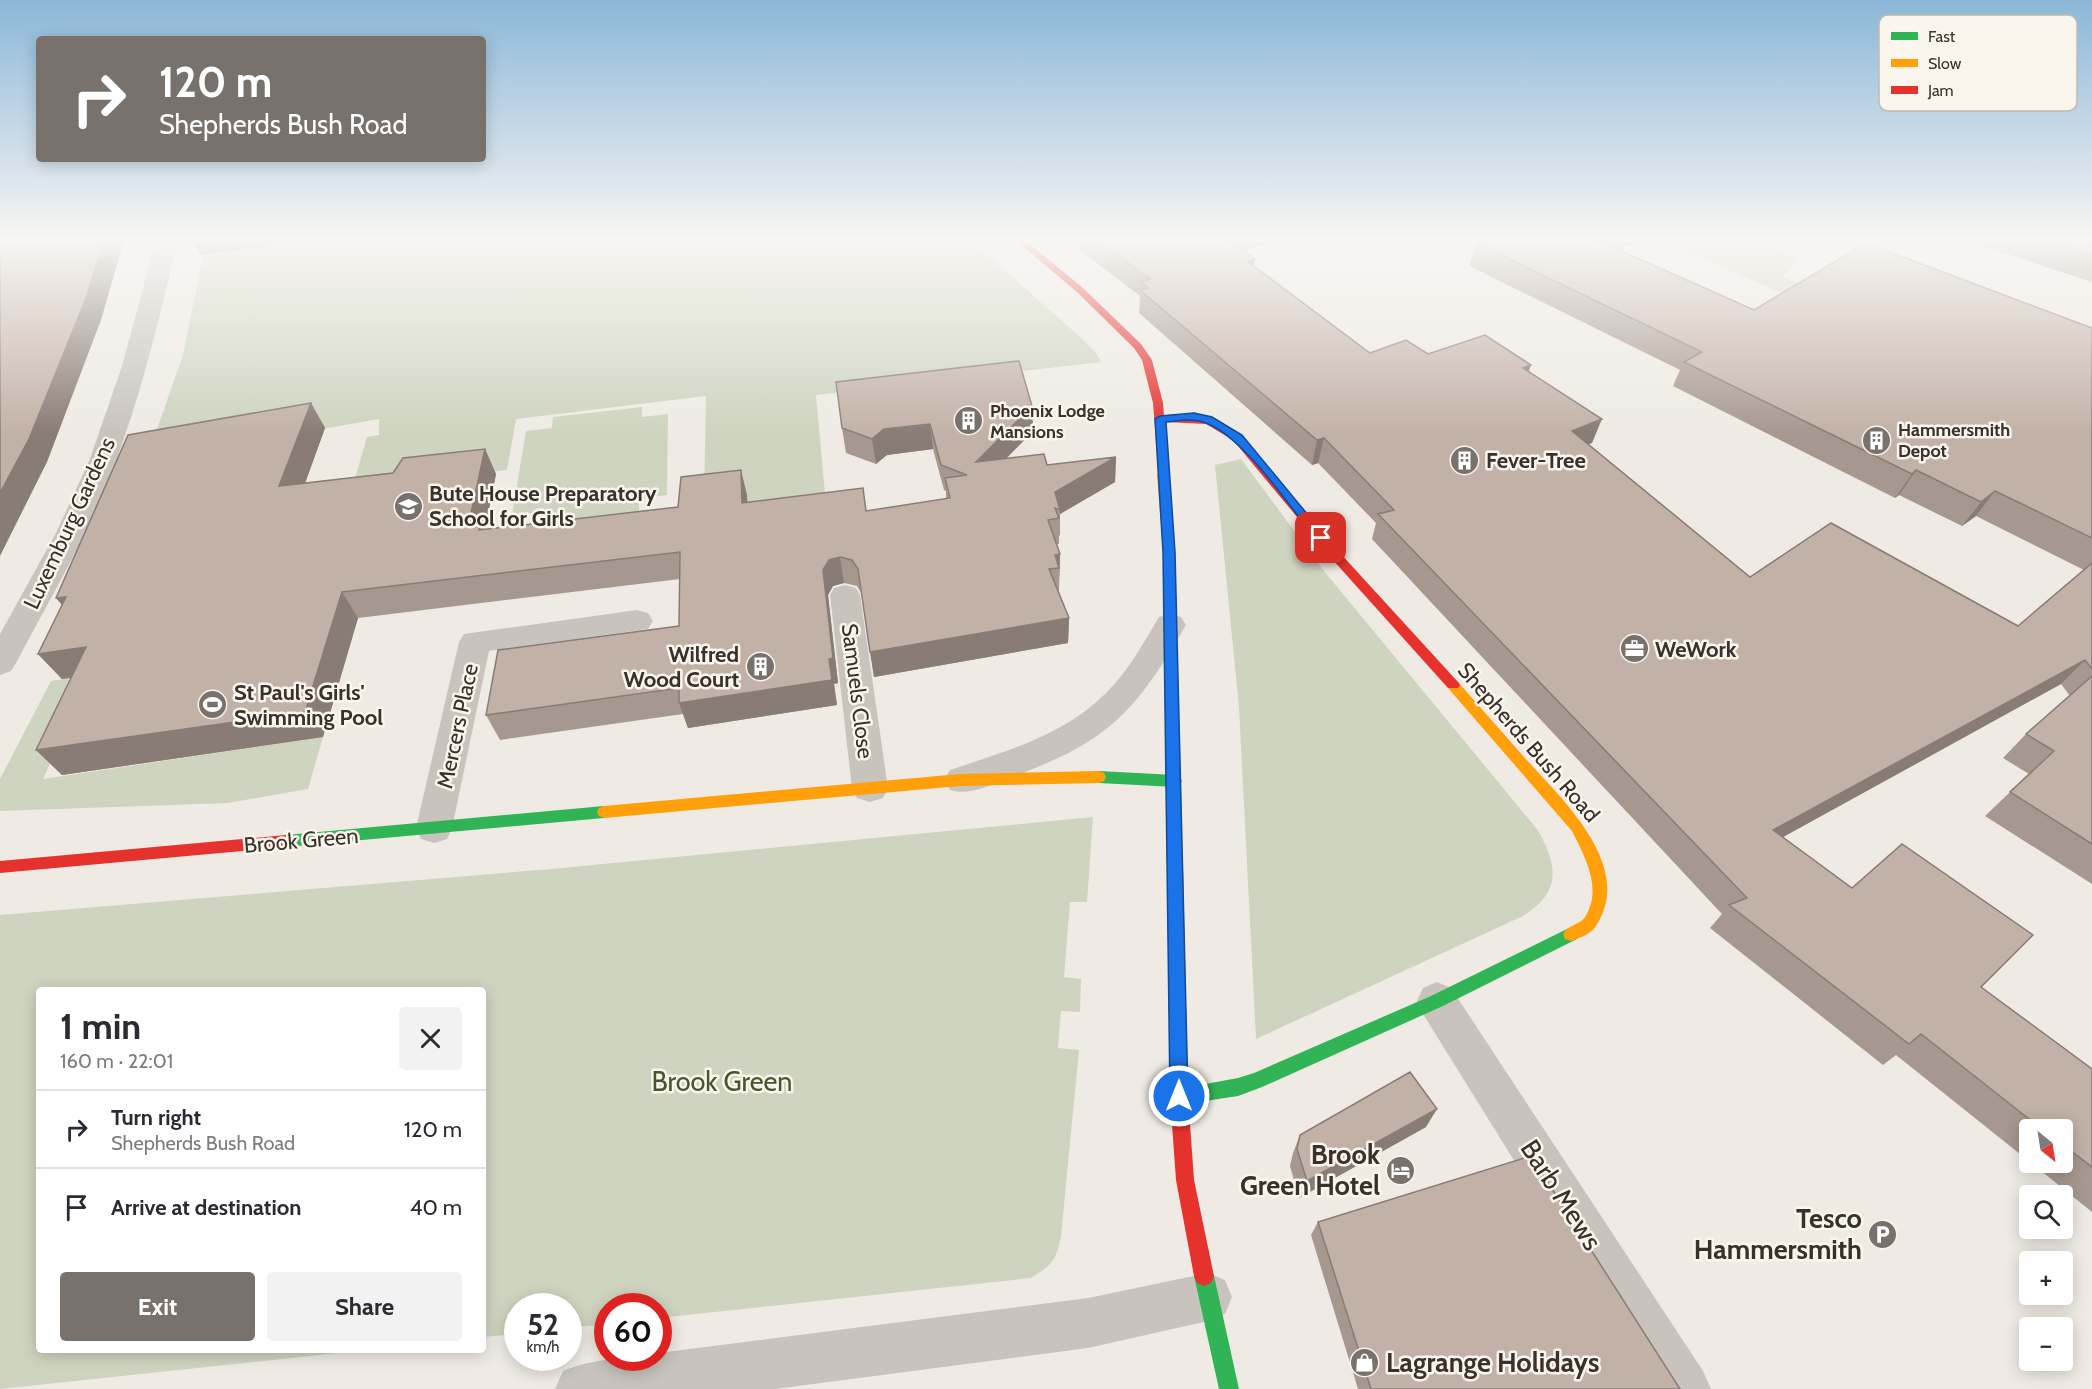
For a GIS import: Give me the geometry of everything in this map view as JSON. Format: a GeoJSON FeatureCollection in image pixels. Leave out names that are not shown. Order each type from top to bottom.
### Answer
{"type":"FeatureCollection","features":[{"type":"Feature","properties":{"kind":"street","name":"Luxemburg Gardens"},"geometry":{"type":"LineString","coordinates":[[0,663],[66,541],[109,444],[142,343],[151,305]]}},
{"type":"Feature","properties":{"kind":"street"},"geometry":{"type":"LineString","coordinates":[[1095,305],[1138,346],[1147,360],[1160,419],[1169,552],[1179,1096],[1185,1180],[1229,1389]]}},
{"type":"Feature","properties":{"kind":"street","name":"Shepherds Bush Road"},"geometry":{"type":"LineString","coordinates":[[1160,419],[1194,417],[1208,419],[1238,438],[1336,556],[1572,818],[1588,845],[1598,873],[1600,901],[1590,924],[1437,1001],[1256,1081],[1238,1087],[1179,1096]]}},
{"type":"Feature","properties":{"kind":"street","name":"Samuels Close"},"geometry":{"type":"LineString","coordinates":[[845,595],[870,788]]}},
{"type":"Feature","properties":{"kind":"street","name":"Mercers Place"},"geometry":{"type":"LineString","coordinates":[[434,828],[475,642],[637,621]]}},
{"type":"Feature","properties":{"kind":"street","name":"Brook Green"},"geometry":{"type":"LineString","coordinates":[[960,780],[1033,755],[1088,725],[1132,686],[1170,625]]}},
{"type":"Feature","properties":{"kind":"street","name":"Brook Green"},"geometry":{"type":"LineString","coordinates":[[0,867],[960,780],[1101,777],[1175,781]]}},
{"type":"Feature","properties":{"kind":"street","name":"Barb Mews"},"geometry":{"type":"LineString","coordinates":[[1437,1001],[1685,1389]]}},
{"type":"Feature","properties":{"kind":"street"},"geometry":{"type":"LineString","coordinates":[[581,1389],[1088,1323],[1208,1297]]}},
{"type":"Feature","properties":{"kind":"green space"},"geometry":{"type":"Polygon","coordinates":[[[193,305],[1044,305],[1096,353],[1101,362],[816,395],[825,494],[747,504],[747,495],[704,500],[706,396],[516,419],[507,470],[352,489],[367,437],[379,435],[379,419],[146,460],[183,355],[193,305]]]}},
{"type":"Feature","properties":{"kind":"green space"},"geometry":{"type":"Polygon","coordinates":[[[642,407],[642,417],[668,414],[667,495],[639,499],[639,512],[541,524],[542,512],[512,515],[526,431],[552,428],[553,417],[642,407]]]}},
{"type":"Feature","properties":{"kind":"green space"},"geometry":{"type":"Polygon","coordinates":[[[1241,459],[1324,571],[1537,829],[1552,866],[1550,887],[1545,897],[1523,916],[1256,1039],[1239,707],[1215,465],[1241,459]]]}},
{"type":"Feature","properties":{"kind":"green space"},"geometry":{"type":"Polygon","coordinates":[[[90,675],[43,779],[323,737],[308,789],[228,803],[0,811],[0,779],[51,681],[90,675]]]}},
{"type":"Feature","properties":{"kind":"green space","name":"Brook Green"},"geometry":{"type":"Polygon","coordinates":[[[1093,817],[1087,902],[1070,902],[1064,977],[1081,979],[1080,1012],[1061,1011],[1058,1048],[1079,1050],[1061,1236],[1057,1251],[1052,1261],[1031,1278],[672,1317],[672,1293],[594,1293],[594,1325],[582,1327],[582,1293],[504,1293],[504,1335],[486,1337],[486,987],[36,987],[36,1353],[338,1353],[0,1389],[0,915],[551,869],[1093,817]]]}},
{"type":"Feature","properties":{"kind":"building"},"geometry":{"type":"Polygon","coordinates":[[[0,305],[83,305],[29,439],[0,493],[0,305]]]}},
{"type":"Feature","properties":{"kind":"building"},"geometry":{"type":"Polygon","coordinates":[[[1157,305],[1306,305],[1370,353],[1406,340],[1428,354],[1485,335],[1531,365],[1523,368],[1602,419],[1572,431],[1750,577],[1831,523],[2018,626],[2092,563],[2092,669],[2085,660],[1773,830],[1852,888],[1902,844],[2033,935],[1981,987],[2092,1069],[2092,1167],[2073,1152],[2073,1119],[2029,1119],[1921,1034],[1909,1044],[1729,905],[1747,898],[1378,514],[1394,510],[1324,438],[1317,440],[1157,305]]]}},
{"type":"Feature","properties":{"kind":"building"},"geometry":{"type":"Polygon","coordinates":[[[1604,305],[1742,305],[1754,310],[1763,305],[2030,305],[2092,328],[2092,538],[1995,491],[1981,502],[1916,470],[1912,474],[1684,362],[1702,352],[1604,305]]]}},
{"type":"Feature","properties":{"kind":"building"},"geometry":{"type":"Polygon","coordinates":[[[1019,361],[1032,406],[976,462],[1044,454],[1047,465],[1116,457],[1055,492],[1060,510],[1055,508],[1059,518],[1048,520],[1060,554],[1055,555],[1059,568],[1049,569],[1069,618],[870,652],[858,569],[852,560],[840,557],[829,560],[823,570],[833,658],[829,659],[832,680],[679,703],[679,688],[486,715],[498,650],[679,626],[680,552],[342,592],[305,712],[36,750],[86,647],[38,654],[66,597],[56,598],[128,435],[311,403],[279,486],[393,473],[403,458],[485,449],[469,522],[481,521],[479,530],[678,507],[681,477],[741,470],[742,503],[863,488],[866,511],[950,498],[945,478],[967,475],[941,465],[930,424],[884,429],[872,439],[842,428],[836,382],[1019,361]]]}},
{"type":"Feature","properties":{"kind":"building"},"geometry":{"type":"Polygon","coordinates":[[[2092,676],[2092,844],[2010,792],[2054,751],[2026,734],[2092,676]]]}},
{"type":"Feature","properties":{"kind":"building"},"geometry":{"type":"Polygon","coordinates":[[[1410,1072],[1437,1109],[1307,1181],[1297,1149],[1300,1135],[1410,1072]]]}},
{"type":"Feature","properties":{"kind":"building"},"geometry":{"type":"Polygon","coordinates":[[[1531,1156],[1680,1389],[1371,1389],[1318,1222],[1531,1156]]]}},
{"type":"Feature","properties":{"kind":"traffic: fast"},"geometry":{"type":"LineString","coordinates":[[1099,777],[1175,781]]}},
{"type":"Feature","properties":{"kind":"traffic: fast"},"geometry":{"type":"LineString","coordinates":[[286,841],[604,812]]}},
{"type":"Feature","properties":{"kind":"traffic: fast"},"geometry":{"type":"LineString","coordinates":[[1179,1096],[1238,1087],[1256,1081],[1437,1001],[1571,934]]}},
{"type":"Feature","properties":{"kind":"traffic: fast"},"geometry":{"type":"LineString","coordinates":[[1204,1276],[1229,1389]]}},
{"type":"Feature","properties":{"kind":"traffic: slow"},"geometry":{"type":"LineString","coordinates":[[1163,474],[1169,552],[1175,868]]}},
{"type":"Feature","properties":{"kind":"traffic: slow"},"geometry":{"type":"LineString","coordinates":[[1453,685],[1577,827],[1593,858],[1600,880],[1599,902],[1590,924],[1571,934]]}},
{"type":"Feature","properties":{"kind":"traffic: slow"},"geometry":{"type":"LineString","coordinates":[[604,812],[960,780],[1099,777]]}},
{"type":"Feature","properties":{"kind":"traffic: jam"},"geometry":{"type":"LineString","coordinates":[[1095,305],[1138,346],[1147,360],[1158,403],[1163,474]]}},
{"type":"Feature","properties":{"kind":"traffic: jam"},"geometry":{"type":"LineString","coordinates":[[1160,419],[1208,421],[1237,438],[1336,556],[1453,685]]}},
{"type":"Feature","properties":{"kind":"traffic: jam"},"geometry":{"type":"LineString","coordinates":[[0,867],[286,841]]}},
{"type":"Feature","properties":{"kind":"traffic: jam"},"geometry":{"type":"LineString","coordinates":[[1175,868],[1179,1096],[1185,1180],[1204,1276]]}},
{"type":"Feature","properties":{"kind":"place","name":"Phoenix Lodge Mansions"},"geometry":{"type":"Point","coordinates":[969,421]}},
{"type":"Feature","properties":{"kind":"place","name":"Hammersmith Depot"},"geometry":{"type":"Point","coordinates":[1877,440]}},
{"type":"Feature","properties":{"kind":"place","name":"Fever-Tree"},"geometry":{"type":"Point","coordinates":[1465,460]}},
{"type":"Feature","properties":{"kind":"place","name":"Bute House Preparatory School for Girls"},"geometry":{"type":"Point","coordinates":[408,506]}},
{"type":"Feature","properties":{"kind":"place","name":"WeWork"},"geometry":{"type":"Point","coordinates":[1634,649]}},
{"type":"Feature","properties":{"kind":"place","name":"Wilfred Wood Court"},"geometry":{"type":"Point","coordinates":[760,667]}},
{"type":"Feature","properties":{"kind":"place","name":"St Paul's Girls' Swimming Pool"},"geometry":{"type":"Point","coordinates":[213,705]}},
{"type":"Feature","properties":{"kind":"place","name":"Brook Green Hotel"},"geometry":{"type":"Point","coordinates":[1401,1171]}},
{"type":"Feature","properties":{"kind":"place","name":"Tesco Hammersmith"},"geometry":{"type":"Point","coordinates":[1883,1235]}},
{"type":"Feature","properties":{"kind":"place","name":"Lagrange Holidays"},"geometry":{"type":"Point","coordinates":[1365,1363]}},
{"type":"Feature","properties":{"kind":"route"},"geometry":{"type":"LineString","coordinates":[[1179,1096],[1176,830],[1169,552],[1160,419],[1194,417],[1208,419],[1238,438],[1321,538]]}}]}
